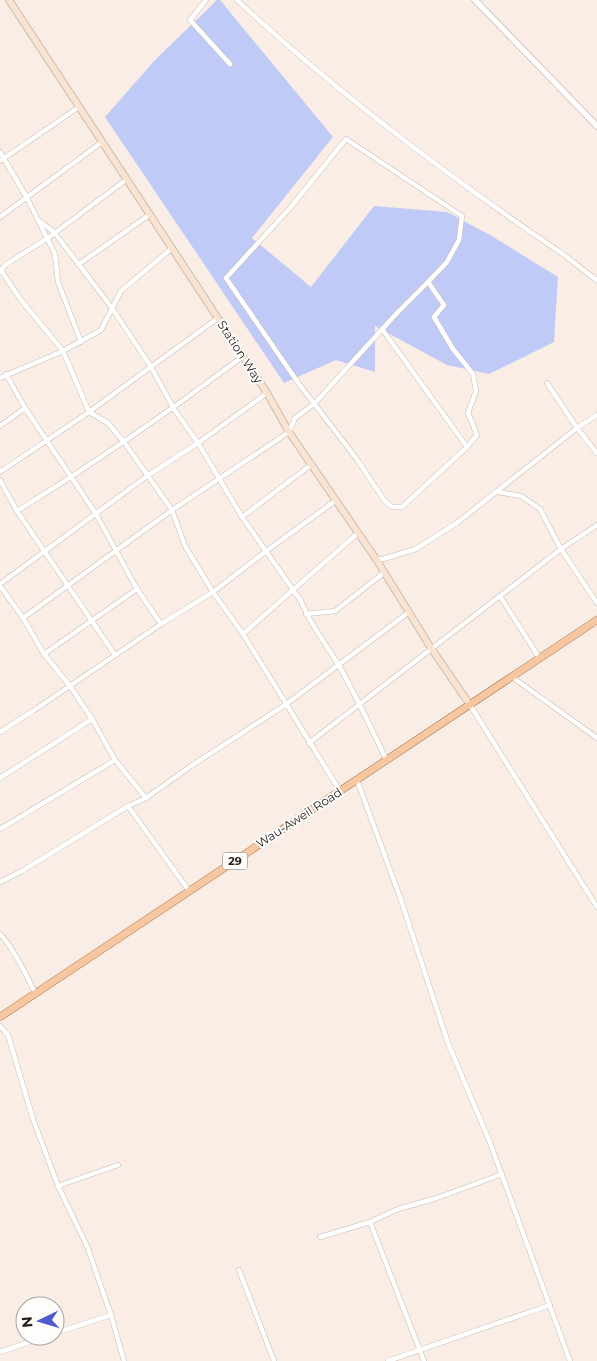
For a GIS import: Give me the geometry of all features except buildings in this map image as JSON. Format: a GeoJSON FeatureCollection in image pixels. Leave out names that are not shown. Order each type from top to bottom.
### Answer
{"type":"FeatureCollection","features":[{"type":"Feature","properties":{"kind":"main road","name":"Station Way"},"geometry":{"type":"LineString","coordinates":[[9,0],[267,393],[289,432],[376,558],[431,648],[470,705]]}},
{"type":"Feature","properties":{"kind":"main road","name":"Wau-Aweil Road"},"geometry":{"type":"LineString","coordinates":[[0,1016],[596,621]]}},
{"type":"Feature","properties":{"kind":"street"},"geometry":{"type":"LineString","coordinates":[[206,0],[190,20],[230,64]]}},
{"type":"Feature","properties":{"kind":"street"},"geometry":{"type":"LineString","coordinates":[[237,0],[378,120],[513,221],[560,251],[597,280]]}},
{"type":"Feature","properties":{"kind":"street"},"geometry":{"type":"LineString","coordinates":[[475,0],[597,126]]}},
{"type":"Feature","properties":{"kind":"street"},"geometry":{"type":"LineString","coordinates":[[2,160],[79,106]]}},
{"type":"Feature","properties":{"kind":"street"},"geometry":{"type":"LineString","coordinates":[[23,618],[172,510],[289,432],[295,418],[314,404],[382,329],[447,262],[458,240],[462,216],[346,139],[290,208],[226,278],[314,404],[356,458],[384,500],[392,507],[402,507],[478,435],[468,413],[476,391],[473,374],[453,348],[434,317],[444,305],[428,282]]}},
{"type":"Feature","properties":{"kind":"street"},"geometry":{"type":"LineString","coordinates":[[0,217],[102,142]]}},
{"type":"Feature","properties":{"kind":"street"},"geometry":{"type":"LineString","coordinates":[[0,152],[2,160],[27,198],[56,254],[58,282],[81,342]]}},
{"type":"Feature","properties":{"kind":"street"},"geometry":{"type":"LineString","coordinates":[[127,178],[48,238],[5,265],[0,271],[21,300],[64,351],[89,412],[108,423],[124,442],[172,510],[184,546],[213,592],[243,634],[340,791]]}},
{"type":"Feature","properties":{"kind":"street"},"geometry":{"type":"LineString","coordinates":[[79,264],[150,215]]}},
{"type":"Feature","properties":{"kind":"street"},"geometry":{"type":"LineString","coordinates":[[38,220],[54,232],[79,264],[112,308],[151,367],[174,408],[198,442],[242,517],[301,601],[306,614],[338,664],[359,703],[386,760]]}},
{"type":"Feature","properties":{"kind":"street"},"geometry":{"type":"LineString","coordinates":[[0,378],[64,351],[101,330],[121,291],[171,249]]}},
{"type":"Feature","properties":{"kind":"street"},"geometry":{"type":"LineString","coordinates":[[0,472],[89,412],[218,318]]}},
{"type":"Feature","properties":{"kind":"street"},"geometry":{"type":"LineString","coordinates":[[382,329],[467,447]]}},
{"type":"Feature","properties":{"kind":"street"},"geometry":{"type":"LineString","coordinates":[[18,511],[71,478],[174,408],[242,357]]}},
{"type":"Feature","properties":{"kind":"street"},"geometry":{"type":"LineString","coordinates":[[6,374],[25,408],[96,514],[137,589],[161,624]]}},
{"type":"Feature","properties":{"kind":"street"},"geometry":{"type":"LineString","coordinates":[[547,383],[597,453]]}},
{"type":"Feature","properties":{"kind":"street"},"geometry":{"type":"LineString","coordinates":[[146,798],[115,760],[92,719],[70,686],[44,654],[23,618],[0,585],[44,550],[267,393]]}},
{"type":"Feature","properties":{"kind":"street"},"geometry":{"type":"LineString","coordinates":[[0,426],[25,408]]}},
{"type":"Feature","properties":{"kind":"street"},"geometry":{"type":"LineString","coordinates":[[376,558],[383,559],[416,549],[458,522],[597,415]]}},
{"type":"Feature","properties":{"kind":"street"},"geometry":{"type":"LineString","coordinates":[[242,517],[312,464]]}},
{"type":"Feature","properties":{"kind":"street"},"geometry":{"type":"LineString","coordinates":[[0,480],[18,511],[116,655]]}},
{"type":"Feature","properties":{"kind":"street"},"geometry":{"type":"LineString","coordinates":[[498,492],[521,496],[540,509],[561,549],[597,602]]}},
{"type":"Feature","properties":{"kind":"street"},"geometry":{"type":"LineString","coordinates":[[0,732],[161,624],[213,592],[335,501]]}},
{"type":"Feature","properties":{"kind":"street"},"geometry":{"type":"LineString","coordinates":[[309,743],[561,549],[597,525]]}},
{"type":"Feature","properties":{"kind":"street"},"geometry":{"type":"LineString","coordinates":[[243,634],[358,533]]}},
{"type":"Feature","properties":{"kind":"street"},"geometry":{"type":"LineString","coordinates":[[306,614],[335,611],[384,572]]}},
{"type":"Feature","properties":{"kind":"street"},"geometry":{"type":"LineString","coordinates":[[44,654],[137,589]]}},
{"type":"Feature","properties":{"kind":"street"},"geometry":{"type":"LineString","coordinates":[[500,596],[540,659]]}},
{"type":"Feature","properties":{"kind":"street"},"geometry":{"type":"LineString","coordinates":[[0,882],[22,871],[128,806],[146,798],[285,704],[409,612]]}},
{"type":"Feature","properties":{"kind":"street"},"geometry":{"type":"LineString","coordinates":[[512,677],[597,738]]}},
{"type":"Feature","properties":{"kind":"street"},"geometry":{"type":"LineString","coordinates":[[470,705],[597,907]]}},
{"type":"Feature","properties":{"kind":"street"},"geometry":{"type":"LineString","coordinates":[[0,778],[92,719]]}},
{"type":"Feature","properties":{"kind":"street"},"geometry":{"type":"LineString","coordinates":[[0,829],[115,760]]}},
{"type":"Feature","properties":{"kind":"street"},"geometry":{"type":"LineString","coordinates":[[357,780],[400,897],[448,1043],[489,1140],[570,1361]]}},
{"type":"Feature","properties":{"kind":"street"},"geometry":{"type":"LineString","coordinates":[[128,806],[189,891]]}},
{"type":"Feature","properties":{"kind":"street"},"geometry":{"type":"LineString","coordinates":[[0,934],[6,940],[35,993]]}},
{"type":"Feature","properties":{"kind":"street"},"geometry":{"type":"LineString","coordinates":[[0,1026],[8,1035],[33,1119],[58,1186],[87,1246],[111,1315],[124,1361]]}},
{"type":"Feature","properties":{"kind":"street"},"geometry":{"type":"LineString","coordinates":[[58,1186],[118,1165]]}},
{"type":"Feature","properties":{"kind":"street"},"geometry":{"type":"LineString","coordinates":[[320,1237],[370,1222],[398,1209],[437,1198],[502,1174]]}},
{"type":"Feature","properties":{"kind":"street"},"geometry":{"type":"LineString","coordinates":[[370,1222],[424,1361]]}},
{"type":"Feature","properties":{"kind":"street"},"geometry":{"type":"LineString","coordinates":[[239,1270],[274,1361]]}},
{"type":"Feature","properties":{"kind":"street"},"geometry":{"type":"LineString","coordinates":[[388,1361],[550,1305]]}},
{"type":"Feature","properties":{"kind":"street"},"geometry":{"type":"LineString","coordinates":[[65,1331],[111,1315]]}},
{"type":"Feature","properties":{"kind":"street"},"geometry":{"type":"LineString","coordinates":[[0,1352],[18,1346]]}},
{"type":"Feature","properties":{"kind":"shaded area"},"geometry":{"type":"Polygon","coordinates":[[[217,0],[220,0],[333,137],[252,238],[311,287],[374,206],[447,212],[490,235],[558,277],[554,342],[489,374],[447,365],[375,326],[375,372],[336,360],[284,383],[105,117],[155,60],[217,0]]]}}]}
